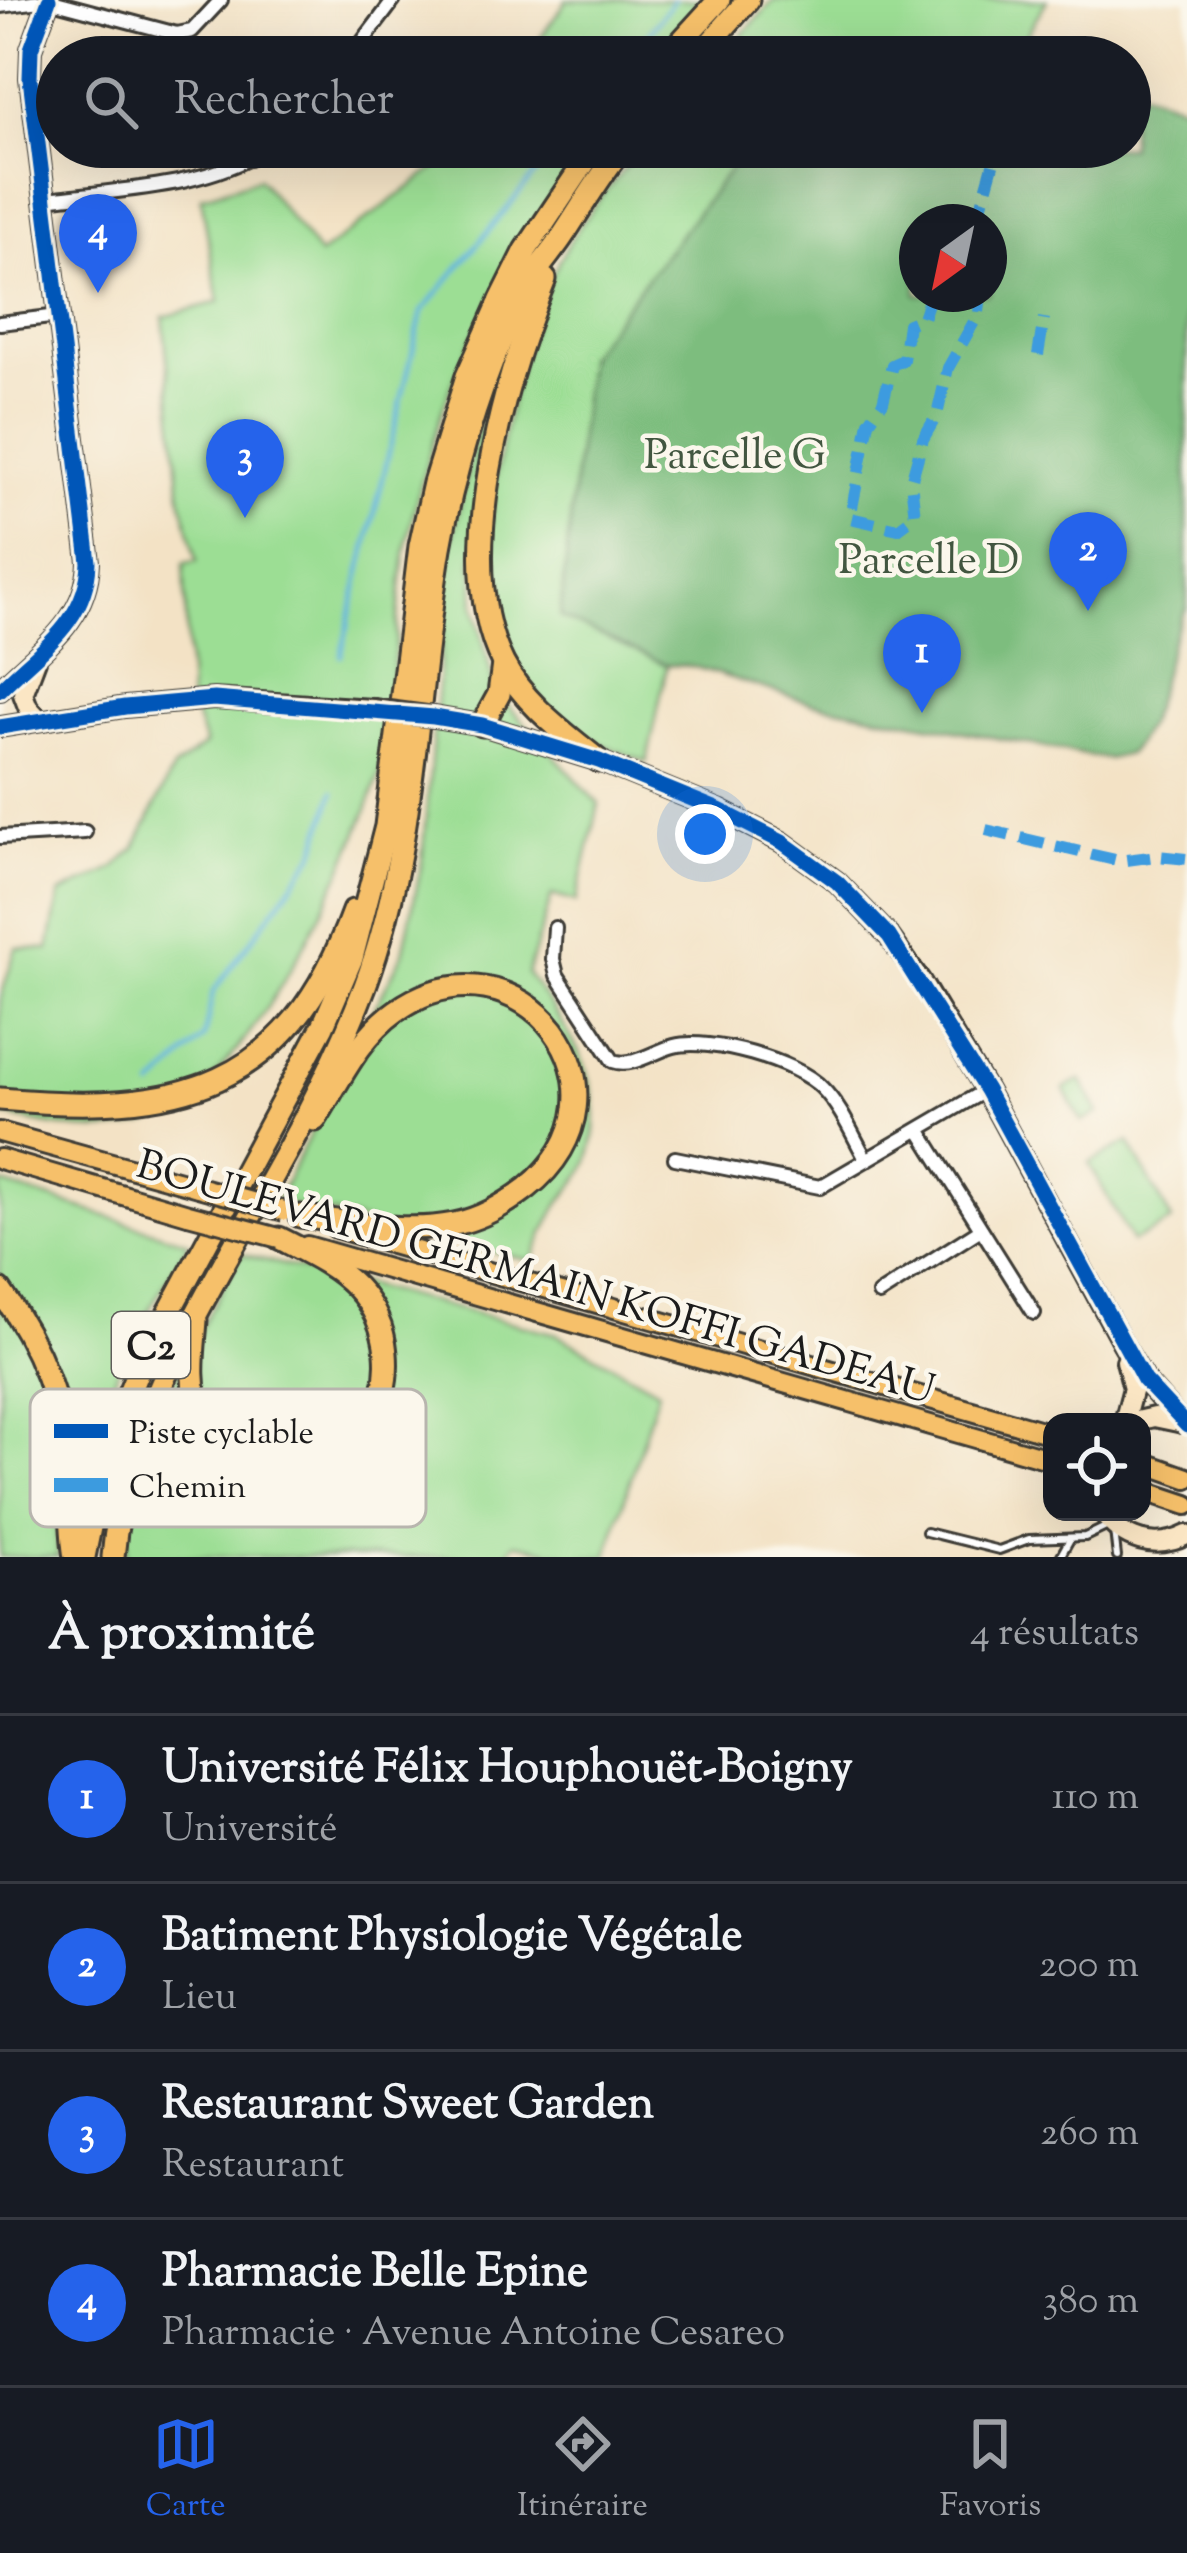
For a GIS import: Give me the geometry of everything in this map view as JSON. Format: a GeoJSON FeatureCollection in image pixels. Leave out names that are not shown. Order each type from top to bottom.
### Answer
{"type":"FeatureCollection","features":[{"type":"Feature","properties":{"kind":"highway"},"geometry":{"type":"LineString","coordinates":[[686,36],[719,0]]}},
{"type":"Feature","properties":{"kind":"highway"},"geometry":{"type":"LineString","coordinates":[[716,36],[748,0]]}},
{"type":"Feature","properties":{"kind":"highway"},"geometry":{"type":"LineString","coordinates":[[0,1099],[156,1100],[198,1089],[260,1054],[292,1025],[316,992],[357,902],[388,796],[419,546],[467,376],[526,250],[581,168]]}},
{"type":"Feature","properties":{"kind":"highway"},"geometry":{"type":"LineString","coordinates":[[281,1163],[358,1003],[381,943],[401,854],[440,549],[453,485],[488,377],[531,278],[609,168]]}},
{"type":"Feature","properties":{"kind":"highway"},"geometry":{"type":"LineString","coordinates":[[560,241],[502,406],[485,505],[482,559],[486,605],[503,664],[541,712],[599,761]]}},
{"type":"Feature","properties":{"kind":"highway"},"geometry":{"type":"LineString","coordinates":[[482,724],[499,694],[503,664]]}},
{"type":"Feature","properties":{"kind":"highway","name":"C2"},"geometry":{"type":"LineString","coordinates":[[130,1389],[344,979],[374,879],[388,796]]}},
{"type":"Feature","properties":{"kind":"highway"},"geometry":{"type":"LineString","coordinates":[[281,1163],[371,1034],[394,1012],[426,995],[475,988],[519,999],[550,1022],[564,1041],[576,1076],[572,1126],[551,1165],[508,1201],[472,1220],[436,1226],[391,1228],[292,1214]]}},
{"type":"Feature","properties":{"kind":"highway","name":"C2"},"geometry":{"type":"LineString","coordinates":[[159,1389],[281,1163]]}},
{"type":"Feature","properties":{"kind":"highway"},"geometry":{"type":"LineString","coordinates":[[279,1238],[344,1276],[372,1306],[388,1359],[383,1389]]}},
{"type":"Feature","properties":{"kind":"highway"},"geometry":{"type":"LineString","coordinates":[[0,1290],[33,1341],[51,1389]]}},
{"type":"Feature","properties":{"kind":"highway"},"geometry":{"type":"LineString","coordinates":[[194,1389],[196,1314]]}},
{"type":"Feature","properties":{"kind":"highway"},"geometry":{"type":"LineString","coordinates":[[73,1527],[75,1557]]}},
{"type":"Feature","properties":{"kind":"highway","name":"C2"},"geometry":{"type":"LineString","coordinates":[[84,1557],[90,1527]]}},
{"type":"Feature","properties":{"kind":"highway","name":"C2"},"geometry":{"type":"LineString","coordinates":[[113,1557],[117,1527]]}},
{"type":"Feature","properties":{"kind":"main road","name":"BOULEVARD GERMAIN KOFFI GADEAU"},"geometry":{"type":"LineString","coordinates":[[0,1132],[1043,1431]]}},
{"type":"Feature","properties":{"kind":"main road","name":"BOULEVARD GERMAIN KOFFI GADEAU"},"geometry":{"type":"LineString","coordinates":[[0,1159],[1043,1457]]}},
{"type":"Feature","properties":{"kind":"main road"},"geometry":{"type":"LineString","coordinates":[[1151,1465],[1187,1478]]}},
{"type":"Feature","properties":{"kind":"main road"},"geometry":{"type":"LineString","coordinates":[[1151,1493],[1187,1505]]}},
{"type":"Feature","properties":{"kind":"street"},"geometry":{"type":"LineString","coordinates":[[0,6],[48,0],[177,34],[192,31],[221,0]]}},
{"type":"Feature","properties":{"kind":"street"},"geometry":{"type":"LineString","coordinates":[[36,36],[48,0]]}},
{"type":"Feature","properties":{"kind":"street"},"geometry":{"type":"LineString","coordinates":[[367,36],[394,0]]}},
{"type":"Feature","properties":{"kind":"street"},"geometry":{"type":"LineString","coordinates":[[36,38],[31,78],[36,116]]}},
{"type":"Feature","properties":{"kind":"street"},"geometry":{"type":"LineString","coordinates":[[0,690],[72,620],[88,585],[43,168]]}},
{"type":"Feature","properties":{"kind":"street"},"geometry":{"type":"LineString","coordinates":[[47,199],[204,178],[230,168]]}},
{"type":"Feature","properties":{"kind":"street"},"geometry":{"type":"LineString","coordinates":[[0,323],[58,316]]}},
{"type":"Feature","properties":{"kind":"street"},"geometry":{"type":"LineString","coordinates":[[39,719],[23,694],[42,650]]}},
{"type":"Feature","properties":{"kind":"street"},"geometry":{"type":"LineString","coordinates":[[0,727],[214,699],[434,717],[482,724],[599,761],[761,831],[837,882],[890,935],[986,1090],[1144,1380],[1185,1425]]}},
{"type":"Feature","properties":{"kind":"street"},"geometry":{"type":"LineString","coordinates":[[0,837],[85,832]]}},
{"type":"Feature","properties":{"kind":"street"},"geometry":{"type":"LineString","coordinates":[[555,928],[557,975],[613,1061],[625,1064],[679,1045],[709,1045],[797,1070],[826,1092],[866,1159]]}},
{"type":"Feature","properties":{"kind":"street"},"geometry":{"type":"LineString","coordinates":[[675,1158],[820,1186],[986,1090]]}},
{"type":"Feature","properties":{"kind":"street"},"geometry":{"type":"LineString","coordinates":[[920,1131],[1034,1313]]}},
{"type":"Feature","properties":{"kind":"street"},"geometry":{"type":"LineString","coordinates":[[879,1294],[981,1229]]}},
{"type":"Feature","properties":{"kind":"street"},"geometry":{"type":"LineString","coordinates":[[1123,1345],[1132,1388],[1129,1413]]}},
{"type":"Feature","properties":{"kind":"street"},"geometry":{"type":"LineString","coordinates":[[1151,1418],[1185,1425]]}},
{"type":"Feature","properties":{"kind":"street"},"geometry":{"type":"LineString","coordinates":[[1109,1521],[1146,1543],[1184,1537]]}},
{"type":"Feature","properties":{"kind":"lane"},"geometry":{"type":"LineString","coordinates":[[926,1532],[990,1550],[1050,1536],[1089,1536],[1109,1521],[1117,1557]]}},
{"type":"Feature","properties":{"kind":"lane"},"geometry":{"type":"LineString","coordinates":[[1162,1557],[1184,1537]]}},
{"type":"Feature","properties":{"kind":"lane"},"geometry":{"type":"LineString","coordinates":[[1060,1557],[1070,1539]]}},
{"type":"Feature","properties":{"kind":"green space"},"geometry":{"type":"Polygon","coordinates":[[[567,0],[717,0],[684,36],[542,36],[567,0]]]}},
{"type":"Feature","properties":{"kind":"green space"},"geometry":{"type":"Polygon","coordinates":[[[774,0],[1047,0],[1026,36],[741,36],[774,0]]]}},
{"type":"Feature","properties":{"kind":"green space"},"geometry":{"type":"Polygon","coordinates":[[[1151,95],[1187,107],[1187,608],[1148,720],[1128,754],[1107,759],[812,703],[692,666],[667,665],[560,617],[588,355],[731,168],[1151,168],[1151,95]]]}},
{"type":"Feature","properties":{"kind":"green space"},"geometry":{"type":"Polygon","coordinates":[[[436,168],[572,168],[499,286],[447,398],[407,543],[381,769],[347,859],[292,967],[225,1064],[189,1099],[153,1121],[96,1130],[0,1114],[0,1000],[16,948],[49,949],[60,894],[115,868],[135,848],[173,769],[205,745],[189,696],[184,563],[197,561],[181,497],[163,317],[219,302],[201,197],[259,178],[319,255],[436,168]]]}},
{"type":"Feature","properties":{"kind":"green space"},"geometry":{"type":"Polygon","coordinates":[[[625,168],[731,168],[588,355],[560,616],[667,665],[647,762],[578,732],[543,705],[507,646],[494,607],[490,569],[497,473],[520,367],[552,275],[595,204],[625,168]]]}},
{"type":"Feature","properties":{"kind":"green space"},"geometry":{"type":"Polygon","coordinates":[[[510,351],[473,559],[475,606],[495,691],[599,804],[576,902],[552,895],[527,974],[585,1066],[596,1117],[584,1171],[557,1208],[532,1261],[276,1201],[403,953],[422,861],[450,551],[474,442],[510,351]]]}},
{"type":"Feature","properties":{"kind":"green space"},"geometry":{"type":"Polygon","coordinates":[[[1081,1080],[1099,1113],[1082,1122],[1064,1089],[1081,1080]]]}},
{"type":"Feature","properties":{"kind":"green space"},"geometry":{"type":"Polygon","coordinates":[[[1129,1142],[1172,1221],[1132,1242],[1089,1163],[1129,1142]]]}},
{"type":"Feature","properties":{"kind":"green space"},"geometry":{"type":"Polygon","coordinates":[[[0,1183],[189,1242],[128,1346],[111,1389],[30,1389],[30,1527],[56,1527],[58,1557],[0,1557],[0,1183]]]}},
{"type":"Feature","properties":{"kind":"green space"},"geometry":{"type":"Polygon","coordinates":[[[241,1254],[557,1334],[658,1390],[607,1557],[576,1557],[515,1543],[506,1557],[126,1557],[130,1527],[426,1527],[426,1389],[171,1389],[241,1254]]]}},
{"type":"Feature","properties":{"kind":"waterway"},"geometry":{"type":"LineString","coordinates":[[647,36],[674,0]]}},
{"type":"Feature","properties":{"kind":"waterway"},"geometry":{"type":"LineString","coordinates":[[341,656],[422,312],[540,168]]}},
{"type":"Feature","properties":{"kind":"waterway"},"geometry":{"type":"LineString","coordinates":[[153,1088],[204,1037],[213,992],[314,855],[334,792]]}},
{"type":"Feature","properties":{"kind":"marked path"},"geometry":{"type":"LineString","coordinates":[[982,204],[992,168]]}},
{"type":"Feature","properties":{"kind":"marked path"},"geometry":{"type":"LineString","coordinates":[[925,312],[923,318],[908,324],[903,360],[892,365],[883,402],[869,422],[850,518],[898,529],[915,516],[911,482],[923,439],[937,415],[948,368],[979,312]]}},
{"type":"Feature","properties":{"kind":"marked path"},"geometry":{"type":"LineString","coordinates":[[1038,355],[1044,318]]}},
{"type":"Feature","properties":{"kind":"marked path"},"geometry":{"type":"LineString","coordinates":[[986,830],[1119,861],[1157,856],[1187,859]]}},
{"type":"Feature","properties":{"kind":"cycle path"},"geometry":{"type":"LineString","coordinates":[[36,127],[31,49],[49,0]]}},
{"type":"Feature","properties":{"kind":"cycle path"},"geometry":{"type":"LineString","coordinates":[[0,690],[70,619],[80,602],[89,562],[41,168]]}},
{"type":"Feature","properties":{"kind":"cycle path"},"geometry":{"type":"LineString","coordinates":[[0,727],[125,707],[214,699],[434,717],[482,725],[599,761],[719,810],[782,842],[837,882],[889,936],[986,1090],[1144,1380],[1187,1426]]}},
{"type":"Feature","properties":{"kind":"place","name":"Pharmacie Belle Epine"},"geometry":{"type":"Point","coordinates":[98,293]}},
{"type":"Feature","properties":{"kind":"place","name":"Restaurant Sweet Garden"},"geometry":{"type":"Point","coordinates":[245,518]}},
{"type":"Feature","properties":{"kind":"place","name":"Batiment Physiologie Végétale"},"geometry":{"type":"Point","coordinates":[1088,611]}},
{"type":"Feature","properties":{"kind":"place","name":"Université Félix Houphouët-Boigny"},"geometry":{"type":"Point","coordinates":[922,713]}},
{"type":"Feature","properties":{"kind":"park label","name":"Parcelle G"},"geometry":{"type":"Point","coordinates":[735,453]}},
{"type":"Feature","properties":{"kind":"park label","name":"Parcelle D"},"geometry":{"type":"Point","coordinates":[929,558]}}]}
